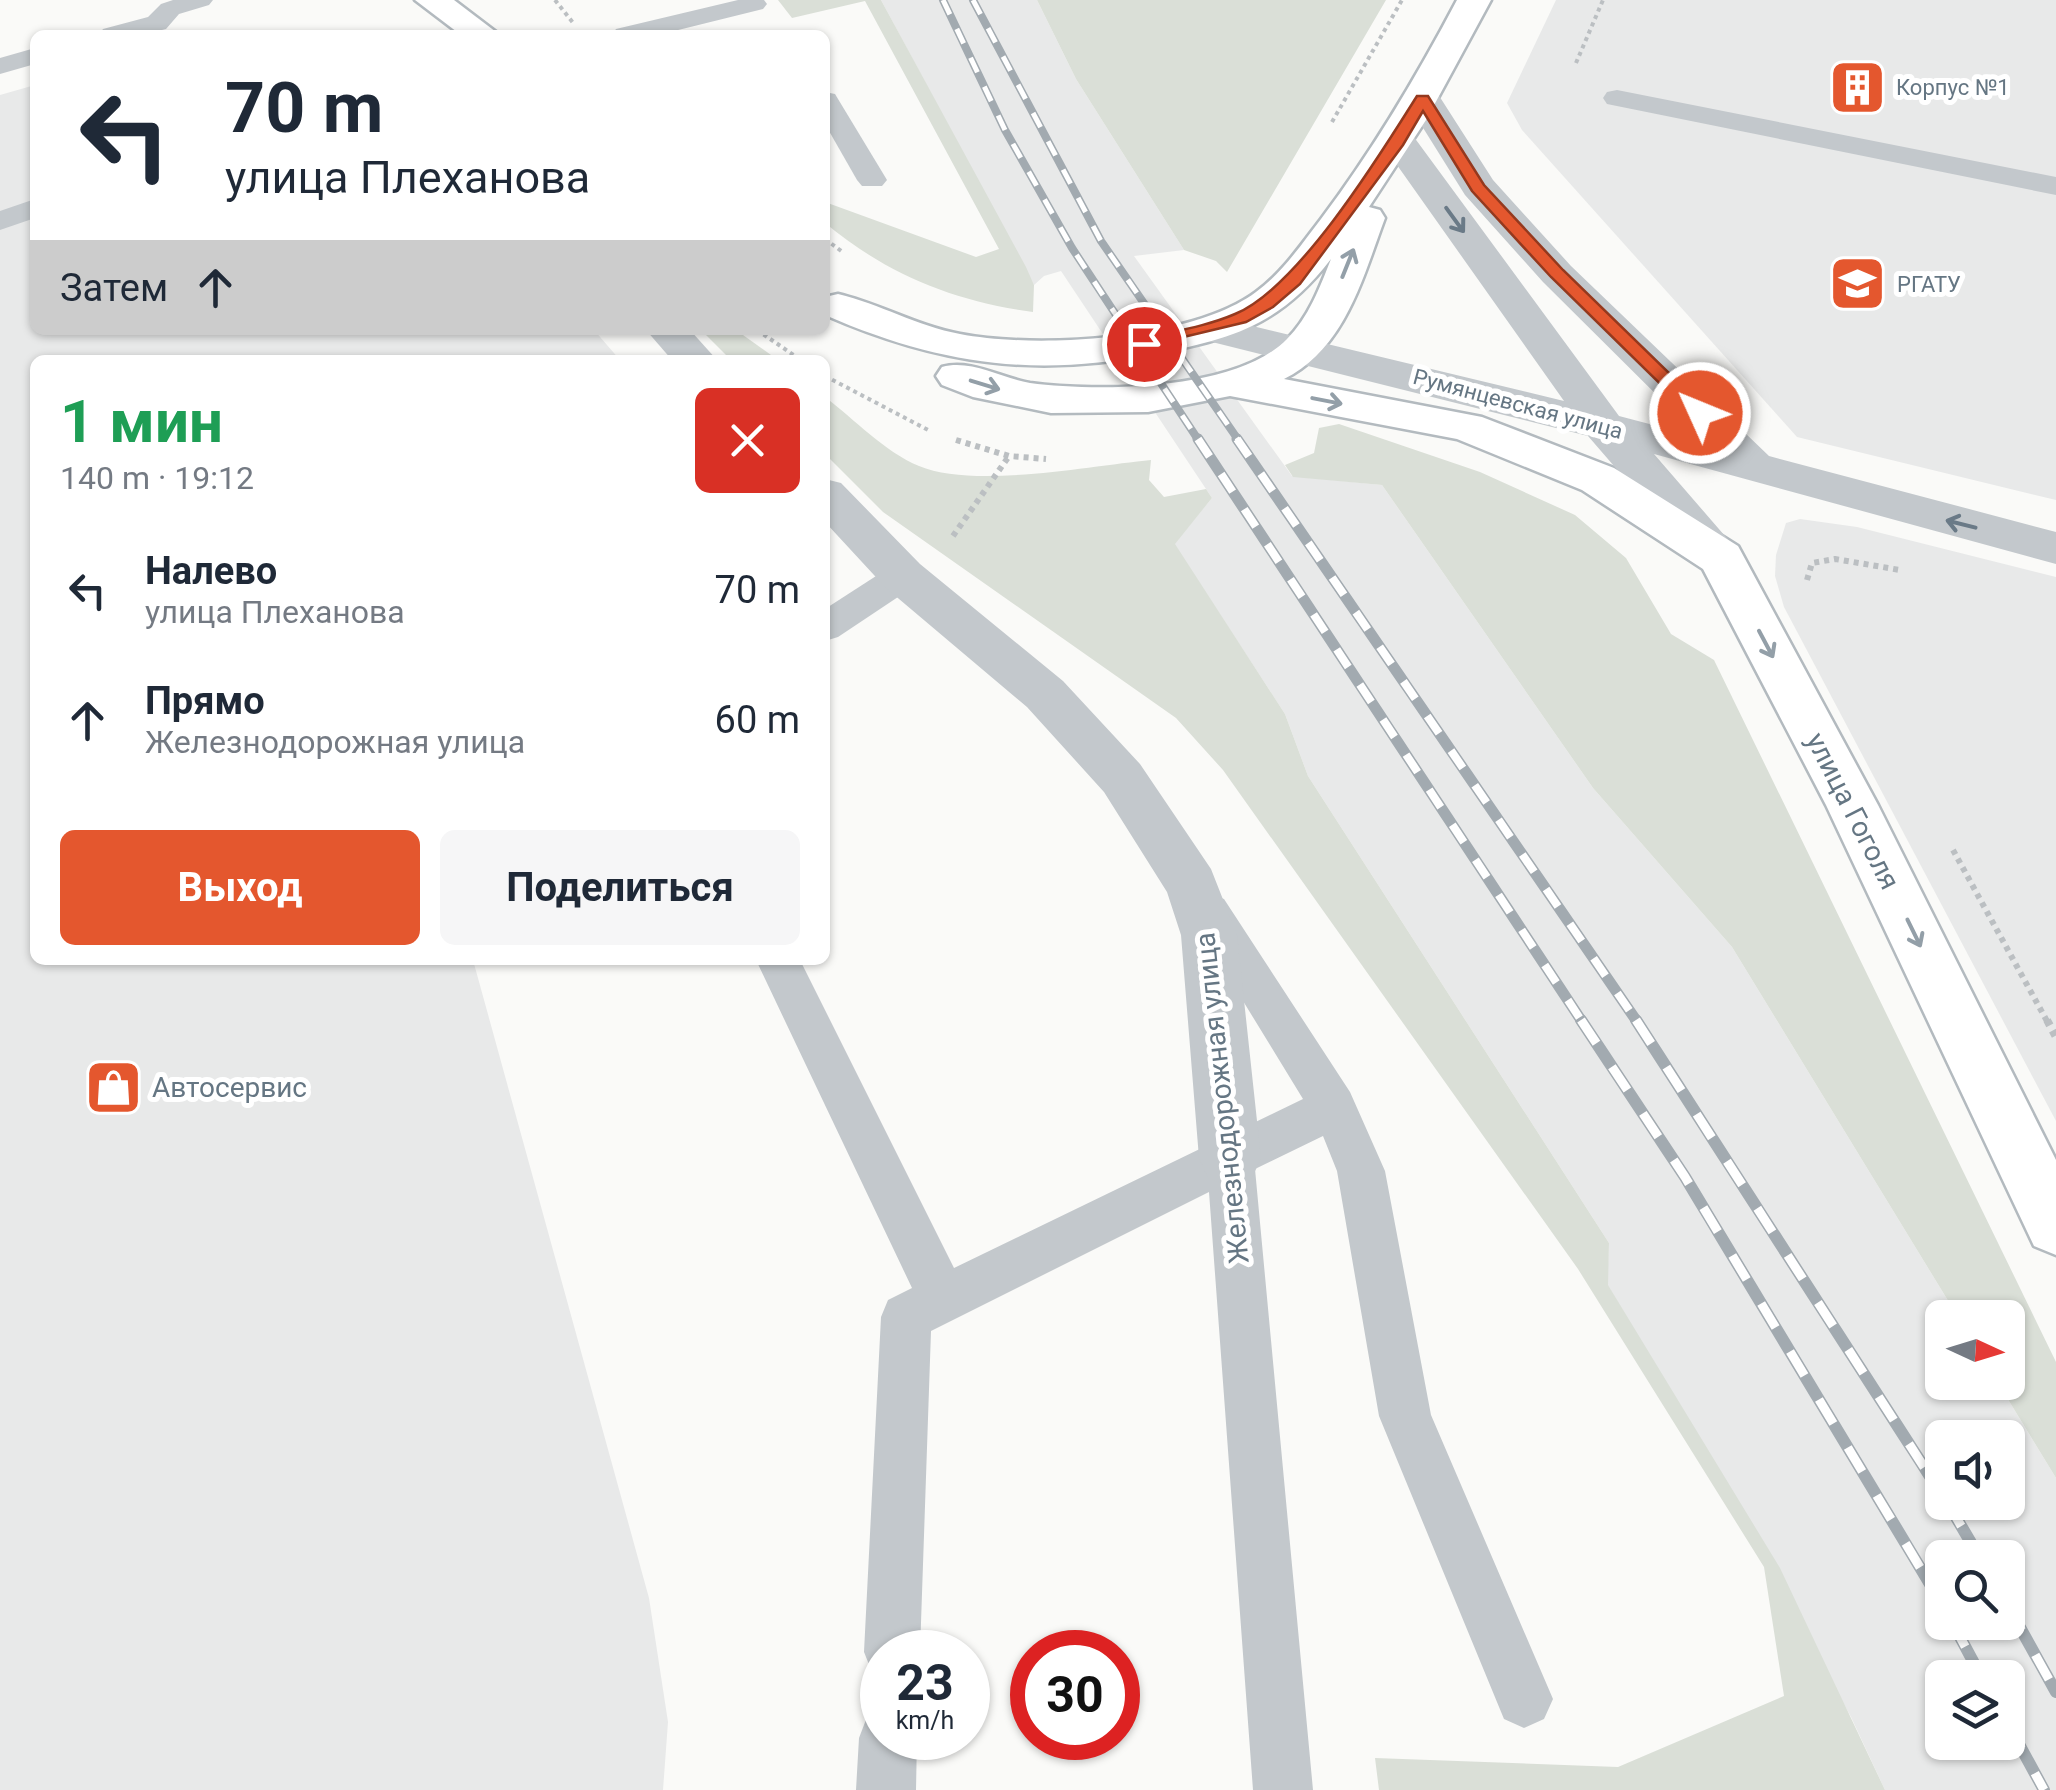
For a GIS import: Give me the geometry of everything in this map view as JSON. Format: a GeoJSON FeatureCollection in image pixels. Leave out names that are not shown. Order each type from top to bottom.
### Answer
{"type":"FeatureCollection","features":[{"type":"Feature","properties":{"kind":"main road"},"geometry":{"type":"LineString","coordinates":[[432,0],[477,30]]}},
{"type":"Feature","properties":{"kind":"main road"},"geometry":{"type":"LineString","coordinates":[[499,0],[508,30]]}},
{"type":"Feature","properties":{"kind":"main road"},"geometry":{"type":"LineString","coordinates":[[832,302],[926,363],[1008,392],[1083,402],[1121,402],[1164,398],[1268,370],[1302,348],[1335,295],[1398,142],[1474,0]]}},
{"type":"Feature","properties":{"kind":"main road"},"geometry":{"type":"LineString","coordinates":[[832,302],[913,338],[1030,357],[1110,352],[1211,329],[1268,304],[1294,280],[1398,142]]}},
{"type":"Feature","properties":{"kind":"main road","name":"Румянцевская улица"},"geometry":{"type":"LineString","coordinates":[[1231,382],[1467,428],[1598,479],[1720,558]]}},
{"type":"Feature","properties":{"kind":"main road","name":"улица Гоголя"},"geometry":{"type":"LineString","coordinates":[[1720,558],[1852,806],[2056,1225]]}},
{"type":"Feature","properties":{"kind":"street"},"geometry":{"type":"LineString","coordinates":[[1422,99],[1478,187],[1557,274],[1757,469]]}},
{"type":"Feature","properties":{"kind":"street","name":"улица Гоголя"},"geometry":{"type":"LineString","coordinates":[[1398,142],[1604,426],[1720,558]]}},
{"type":"Feature","properties":{"kind":"street","name":"Румянцевская улица"},"geometry":{"type":"LineString","coordinates":[[1211,329],[1302,348],[1604,426],[2056,548]]}},
{"type":"Feature","properties":{"kind":"street"},"geometry":{"type":"LineString","coordinates":[[672,335],[691,355]]}},
{"type":"Feature","properties":{"kind":"street","name":"Железнодорожная улица"},"geometry":{"type":"LineString","coordinates":[[830,499],[903,576],[1045,694],[1122,778],[1192,886],[1209,935],[1230,1158]]}},
{"type":"Feature","properties":{"kind":"lane"},"geometry":{"type":"LineString","coordinates":[[131,30],[157,23],[170,9],[200,0]]}},
{"type":"Feature","properties":{"kind":"lane"},"geometry":{"type":"LineString","coordinates":[[647,30],[754,4]]}},
{"type":"Feature","properties":{"kind":"lane"},"geometry":{"type":"LineString","coordinates":[[709,15],[754,30]]}},
{"type":"Feature","properties":{"kind":"lane"},"geometry":{"type":"LineString","coordinates":[[0,66],[30,57]]}},
{"type":"Feature","properties":{"kind":"lane"},"geometry":{"type":"LineString","coordinates":[[1618,98],[2056,186]]}},
{"type":"Feature","properties":{"kind":"lane"},"geometry":{"type":"LineString","coordinates":[[830,109],[872,180]]}},
{"type":"Feature","properties":{"kind":"lane"},"geometry":{"type":"LineString","coordinates":[[0,221],[30,210]]}},
{"type":"Feature","properties":{"kind":"lane"},"geometry":{"type":"LineString","coordinates":[[830,624],[903,576]]}},
{"type":"Feature","properties":{"kind":"lane"},"geometry":{"type":"LineString","coordinates":[[1192,886],[1334,1107],[1361,1170],[1405,1416],[1524,1699]]}},
{"type":"Feature","properties":{"kind":"lane"},"geometry":{"type":"LineString","coordinates":[[780,965],[942,1297]]}},
{"type":"Feature","properties":{"kind":"lane"},"geometry":{"type":"LineString","coordinates":[[893,1630],[906,1317],[1334,1107]]}},
{"type":"Feature","properties":{"kind":"lane","name":"Железнодорожная улица"},"geometry":{"type":"LineString","coordinates":[[1230,1158],[1283,1790]]}},
{"type":"Feature","properties":{"kind":"lane"},"geometry":{"type":"LineString","coordinates":[[886,1790],[887,1760]]}},
{"type":"Feature","properties":{"kind":"path"},"geometry":{"type":"LineString","coordinates":[[555,0],[578,27]]}},
{"type":"Feature","properties":{"kind":"path"},"geometry":{"type":"LineString","coordinates":[[764,335],[794,355]]}},
{"type":"Feature","properties":{"kind":"path"},"geometry":{"type":"LineString","coordinates":[[952,538],[1009,456]]}},
{"type":"Feature","properties":{"kind":"path"},"geometry":{"type":"LineString","coordinates":[[1811,595],[1807,581],[1812,563],[1835,559],[1904,570]]}},
{"type":"Feature","properties":{"kind":"path"},"geometry":{"type":"LineString","coordinates":[[1952,848],[2056,1037]]}},
{"type":"Feature","properties":{"kind":"shaded area"},"geometry":{"type":"Polygon","coordinates":[[[778,0],[881,0],[1026,267],[1034,285],[1033,312],[976,301],[923,283],[873,257],[830,227],[830,204],[976,257],[999,249],[865,1],[792,18],[778,0]]]}},
{"type":"Feature","properties":{"kind":"shaded area"},"geometry":{"type":"Polygon","coordinates":[[[881,0],[1037,0],[1076,79],[1184,250],[1134,256],[1292,476],[1382,485],[1593,788],[1732,947],[1948,1300],[1925,1300],[1925,1400],[2008,1400],[2021,1420],[1925,1420],[1925,1520],[2025,1520],[2025,1427],[2056,1478],[2056,1790],[1885,1790],[1851,1717],[1687,1418],[1607,1284],[1609,1243],[1308,776],[1285,714],[1174,544],[1212,498],[1061,271],[1044,276],[1034,285],[881,0]]]}},
{"type":"Feature","properties":{"kind":"shaded area"},"geometry":{"type":"Polygon","coordinates":[[[1037,0],[1386,0],[1227,272],[1216,261],[1184,250],[1076,79],[1037,0]]]}},
{"type":"Feature","properties":{"kind":"shaded area","name":"РГАТУ"},"geometry":{"type":"Polygon","coordinates":[[[1556,0],[2056,0],[2056,500],[1797,437],[1522,130],[1507,103],[1556,0]]]}},
{"type":"Feature","properties":{"kind":"shaded area"},"geometry":{"type":"Polygon","coordinates":[[[30,86],[30,335],[598,335],[616,355],[30,355],[30,965],[474,965],[649,1598],[668,1722],[663,1790],[0,1790],[0,95],[30,86]]]}},
{"type":"Feature","properties":{"kind":"shaded area"},"geometry":{"type":"Polygon","coordinates":[[[706,335],[743,335],[771,355],[726,355],[706,335]]]}},
{"type":"Feature","properties":{"kind":"shaded area"},"geometry":{"type":"Polygon","coordinates":[[[830,401],[894,452],[942,473],[1000,476],[1151,460],[1149,480],[1164,497],[1206,489],[1212,498],[1175,544],[1285,714],[1308,776],[1609,1243],[1608,1285],[1780,1568],[1885,1790],[1379,1790],[1375,1758],[1618,1767],[1784,1696],[1764,1567],[1578,1269],[1223,770],[1176,718],[883,512],[830,459],[830,401]]]}},
{"type":"Feature","properties":{"kind":"shaded area"},"geometry":{"type":"Polygon","coordinates":[[[1339,424],[1480,472],[1575,515],[1626,558],[1671,634],[1714,660],[2056,1362],[2056,1478],[2025,1427],[2025,1420],[2021,1420],[2008,1400],[2025,1400],[2025,1300],[1948,1300],[1732,947],[1593,788],[1382,485],[1293,477],[1285,465],[1314,453],[1319,428],[1339,424]]]}},
{"type":"Feature","properties":{"kind":"shaded area"},"geometry":{"type":"Polygon","coordinates":[[[1800,519],[1857,527],[2056,577],[2056,1121],[1784,607],[1775,576],[1776,555],[1786,523],[1800,519]]]}},
{"type":"Feature","properties":{"kind":"railway"},"geometry":{"type":"LineString","coordinates":[[943,0],[1005,130],[1072,248],[1199,441]]}},
{"type":"Feature","properties":{"kind":"railway"},"geometry":{"type":"LineString","coordinates":[[973,0],[1101,241],[1239,441]]}},
{"type":"Feature","properties":{"kind":"railway"},"geometry":{"type":"LineString","coordinates":[[1198,439],[1583,1023]]}},
{"type":"Feature","properties":{"kind":"railway"},"geometry":{"type":"LineString","coordinates":[[1237,439],[1637,1021]]}},
{"type":"Feature","properties":{"kind":"railway"},"geometry":{"type":"LineString","coordinates":[[1581,1020],[1685,1177],[1925,1576]]}},
{"type":"Feature","properties":{"kind":"railway"},"geometry":{"type":"LineString","coordinates":[[1637,1021],[1925,1469]]}},
{"type":"Feature","properties":{"kind":"railway"},"geometry":{"type":"LineString","coordinates":[[1958,1520],[1969,1540]]}},
{"type":"Feature","properties":{"kind":"railway"},"geometry":{"type":"LineString","coordinates":[[2025,1636],[2056,1692]]}},
{"type":"Feature","properties":{"kind":"railway"},"geometry":{"type":"LineString","coordinates":[[1962,1640],[1972,1660]]}},
{"type":"Feature","properties":{"kind":"railway"},"geometry":{"type":"LineString","coordinates":[[2025,1755],[2044,1790]]}},
{"type":"Feature","properties":{"kind":"place","name":"Корпус №1"},"geometry":{"type":"Point","coordinates":[1857,87]}},
{"type":"Feature","properties":{"kind":"place","name":"РГАТУ"},"geometry":{"type":"Point","coordinates":[1858,284]}},
{"type":"Feature","properties":{"kind":"place","name":"Автосервис"},"geometry":{"type":"Point","coordinates":[113,1087]}},
{"type":"Feature","properties":{"kind":"route"},"geometry":{"type":"LineString","coordinates":[[1144,344],[1211,329],[1268,304],[1294,280],[1361,193],[1398,142],[1422,99],[1478,187],[1557,274],[1700,413]]}}]}
